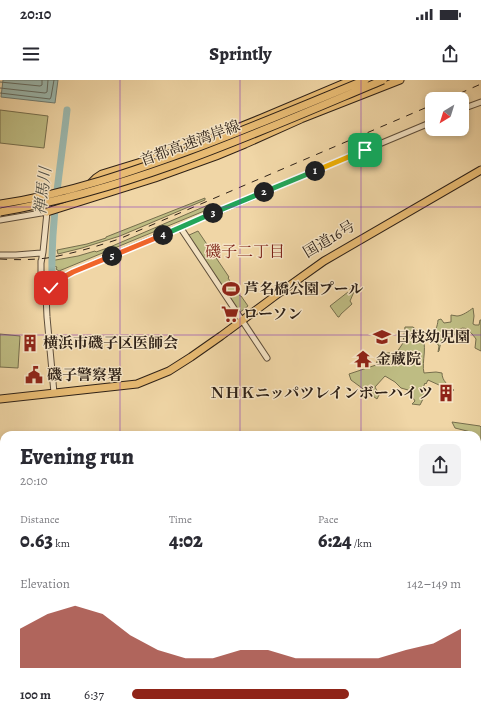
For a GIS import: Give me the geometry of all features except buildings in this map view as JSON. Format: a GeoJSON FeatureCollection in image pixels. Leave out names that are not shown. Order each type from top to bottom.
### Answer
{"type":"FeatureCollection","features":[{"type":"Feature","properties":{"kind":"highway"},"geometry":{"type":"LineString","coordinates":[[68,205],[102,174],[190,147],[352,80]]}},
{"type":"Feature","properties":{"kind":"highway","name":"首都高速湾岸線"},"geometry":{"type":"LineString","coordinates":[[0,205],[56,193],[117,176],[158,162],[280,115],[365,80]]}},
{"type":"Feature","properties":{"kind":"highway","name":"首都高速湾岸線"},"geometry":{"type":"LineString","coordinates":[[0,211],[42,204],[163,168],[226,145],[383,80]]}},
{"type":"Feature","properties":{"kind":"highway"},"geometry":{"type":"LineString","coordinates":[[47,212],[132,186],[216,156],[301,119],[400,80]]}},
{"type":"Feature","properties":{"kind":"highway"},"geometry":{"type":"LineString","coordinates":[[0,205],[55,195],[116,178],[154,165],[232,136],[294,104]]}},
{"type":"Feature","properties":{"kind":"highway"},"geometry":{"type":"LineString","coordinates":[[0,211],[109,185],[236,140],[301,119]]}},
{"type":"Feature","properties":{"kind":"highway","name":"国道16号"},"geometry":{"type":"LineString","coordinates":[[240,319],[312,263],[481,166]]}},
{"type":"Feature","properties":{"kind":"highway"},"geometry":{"type":"LineString","coordinates":[[124,168],[107,180],[106,184],[108,187],[132,186]]}},
{"type":"Feature","properties":{"kind":"highway","name":"国道16号"},"geometry":{"type":"LineString","coordinates":[[0,399],[137,384],[159,375],[165,369],[197,349],[324,261],[481,170]]}},
{"type":"Feature","properties":{"kind":"street"},"geometry":{"type":"LineString","coordinates":[[469,106],[481,102]]}},
{"type":"Feature","properties":{"kind":"street"},"geometry":{"type":"LineString","coordinates":[[46,295],[59,280],[66,275],[425,125]]}},
{"type":"Feature","properties":{"kind":"street"},"geometry":{"type":"LineString","coordinates":[[0,220],[47,212],[41,263]]}},
{"type":"Feature","properties":{"kind":"street"},"geometry":{"type":"LineString","coordinates":[[180,227],[267,358]]}},
{"type":"Feature","properties":{"kind":"street"},"geometry":{"type":"LineString","coordinates":[[44,242],[41,275],[46,295],[54,393]]}},
{"type":"Feature","properties":{"kind":"street"},"geometry":{"type":"LineString","coordinates":[[0,255],[42,253]]}},
{"type":"Feature","properties":{"kind":"shaded area"},"geometry":{"type":"Polygon","coordinates":[[[0,110],[48,116],[44,148],[0,143],[0,110]]]}},
{"type":"Feature","properties":{"kind":"shaded area"},"geometry":{"type":"Polygon","coordinates":[[[205,198],[205,200],[120,236],[58,254],[57,250],[87,244],[106,238],[205,198]]]}},
{"type":"Feature","properties":{"kind":"shaded area"},"geometry":{"type":"Polygon","coordinates":[[[208,205],[209,209],[59,271],[56,269],[57,267],[50,265],[50,261],[96,252],[110,247],[208,205]]]}},
{"type":"Feature","properties":{"kind":"shaded area"},"geometry":{"type":"Polygon","coordinates":[[[198,231],[248,306],[239,313],[187,236],[198,231]]]}},
{"type":"Feature","properties":{"kind":"shaded area"},"geometry":{"type":"Polygon","coordinates":[[[356,287],[350,301],[352,304],[338,317],[330,306],[348,292],[351,292],[350,289],[356,287]]]}},
{"type":"Feature","properties":{"kind":"shaded area"},"geometry":{"type":"Polygon","coordinates":[[[473,308],[473,324],[479,325],[481,320],[481,351],[475,348],[476,339],[473,335],[467,329],[462,328],[453,336],[445,335],[441,341],[438,352],[439,346],[434,339],[434,333],[438,320],[441,319],[444,323],[451,322],[451,315],[461,315],[473,308]]]}},
{"type":"Feature","properties":{"kind":"shaded area"},"geometry":{"type":"Polygon","coordinates":[[[405,327],[413,327],[423,337],[424,373],[442,373],[444,381],[454,390],[452,392],[428,380],[421,392],[425,395],[420,405],[412,404],[415,401],[408,390],[401,388],[385,376],[375,387],[379,395],[377,399],[351,380],[349,374],[376,365],[379,354],[397,352],[403,343],[405,327]]]}},
{"type":"Feature","properties":{"kind":"shaded area"},"geometry":{"type":"Polygon","coordinates":[[[0,334],[20,336],[18,368],[0,367],[0,334]]]}},
{"type":"Feature","properties":{"kind":"shaded area"},"geometry":{"type":"Polygon","coordinates":[[[452,422],[480,426],[481,431],[467,431],[455,428],[452,422]]]}},
{"type":"Feature","properties":{"kind":"water"},"geometry":{"type":"Polygon","coordinates":[[[3,80],[58,80],[55,103],[1,97],[3,80]]]}},
{"type":"Feature","properties":{"kind":"waterway","name":"禅馬川"},"geometry":{"type":"LineString","coordinates":[[52,274],[53,233],[67,110]]}},
{"type":"Feature","properties":{"kind":"railway"},"geometry":{"type":"LineString","coordinates":[[463,92],[481,84]]}},
{"type":"Feature","properties":{"kind":"railway"},"geometry":{"type":"LineString","coordinates":[[0,259],[24,260],[47,258],[83,250],[119,239],[425,108]]}},
{"type":"Feature","properties":{"kind":"place","name":"芦名橋公園プール"},"geometry":{"type":"Point","coordinates":[231,289]}},
{"type":"Feature","properties":{"kind":"place","name":"ローソン"},"geometry":{"type":"Point","coordinates":[230,314]}},
{"type":"Feature","properties":{"kind":"place","name":"日枝幼児園"},"geometry":{"type":"Point","coordinates":[382,337]}},
{"type":"Feature","properties":{"kind":"place","name":"横浜市磯子区医師会"},"geometry":{"type":"Point","coordinates":[30,343]}},
{"type":"Feature","properties":{"kind":"place","name":"金蔵院"},"geometry":{"type":"Point","coordinates":[363,359]}},
{"type":"Feature","properties":{"kind":"place","name":"磯子警察署"},"geometry":{"type":"Point","coordinates":[34,375]}},
{"type":"Feature","properties":{"kind":"place","name":"ＮＨＫニッパツレインボーハイツ"},"geometry":{"type":"Point","coordinates":[446,393]}},
{"type":"Feature","properties":{"kind":"district","name":"磯子二丁目"},"geometry":{"type":"Point","coordinates":[245,252]}},
{"type":"Feature","properties":{"kind":"route"},"geometry":{"type":"LineString","coordinates":[[51,288],[66,275],[365,150]]}}]}
